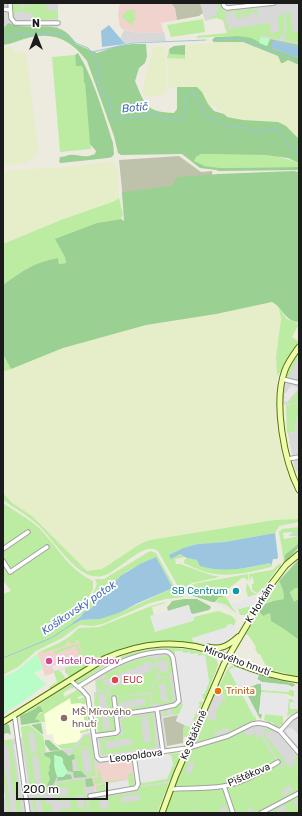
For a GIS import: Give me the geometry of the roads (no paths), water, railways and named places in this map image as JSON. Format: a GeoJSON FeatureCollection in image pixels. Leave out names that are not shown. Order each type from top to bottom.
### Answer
{"type":"FeatureCollection","features":[{"type":"Feature","properties":{"kind":"main road"},"geometry":{"type":"LineString","coordinates":[[299,347],[289,361],[282,379],[280,395],[281,424],[288,459],[299,490]]}},
{"type":"Feature","properties":{"kind":"main road","name":"K Horkám"},"geometry":{"type":"LineString","coordinates":[[228,658],[270,586],[286,565],[299,554]]}},
{"type":"Feature","properties":{"kind":"main road"},"geometry":{"type":"LineString","coordinates":[[201,648],[222,648],[230,644],[242,634]]}},
{"type":"Feature","properties":{"kind":"main road","name":"Mírového hnutí"},"geometry":{"type":"LineString","coordinates":[[3,722],[104,659],[151,644],[170,644],[201,648],[237,663],[267,673],[299,680]]}},
{"type":"Feature","properties":{"kind":"main road","name":"Ke Stáčírně"},"geometry":{"type":"LineString","coordinates":[[162,813],[188,748],[228,658]]}},
{"type":"Feature","properties":{"kind":"street"},"geometry":{"type":"LineString","coordinates":[[10,3],[11,20],[16,24],[32,22],[58,23]]}},
{"type":"Feature","properties":{"kind":"street"},"geometry":{"type":"LineString","coordinates":[[222,3],[227,8],[274,3]]}},
{"type":"Feature","properties":{"kind":"street"},"geometry":{"type":"LineString","coordinates":[[3,9],[10,10]]}},
{"type":"Feature","properties":{"kind":"street"},"geometry":{"type":"LineString","coordinates":[[282,379],[299,383]]}},
{"type":"Feature","properties":{"kind":"street"},"geometry":{"type":"LineString","coordinates":[[288,459],[299,457]]}},
{"type":"Feature","properties":{"kind":"street"},"geometry":{"type":"LineString","coordinates":[[3,549],[28,532]]}},
{"type":"Feature","properties":{"kind":"street"},"geometry":{"type":"LineString","coordinates":[[3,561],[10,572],[47,547]]}},
{"type":"Feature","properties":{"kind":"street"},"geometry":{"type":"LineString","coordinates":[[78,687],[125,660],[146,654],[167,651],[173,656],[179,701],[177,704],[157,709],[116,715]]}},
{"type":"Feature","properties":{"kind":"street","name":"Leopoldova"},"geometry":{"type":"LineString","coordinates":[[70,680],[83,690],[88,699],[99,760],[188,748],[228,736],[252,724],[259,723],[268,725],[280,731]]}},
{"type":"Feature","properties":{"kind":"street"},"geometry":{"type":"LineString","coordinates":[[94,736],[116,733],[118,730],[114,698]]}},
{"type":"Feature","properties":{"kind":"street"},"geometry":{"type":"LineString","coordinates":[[157,709],[163,752]]}},
{"type":"Feature","properties":{"kind":"street"},"geometry":{"type":"LineString","coordinates":[[299,714],[292,718],[280,731],[299,753]]}},
{"type":"Feature","properties":{"kind":"street"},"geometry":{"type":"LineString","coordinates":[[13,716],[15,719],[28,813]]}},
{"type":"Feature","properties":{"kind":"street"},"geometry":{"type":"LineString","coordinates":[[90,796],[136,788],[138,784],[134,756]]}},
{"type":"Feature","properties":{"kind":"street","name":"Pištěkova"},"geometry":{"type":"LineString","coordinates":[[171,788],[224,786],[260,773],[278,762]]}},
{"type":"Feature","properties":{"kind":"street"},"geometry":{"type":"LineString","coordinates":[[224,786],[233,813]]}},
{"type":"Feature","properties":{"kind":"street"},"geometry":{"type":"LineString","coordinates":[[261,813],[299,792]]}},
{"type":"Feature","properties":{"kind":"water"},"geometry":{"type":"Polygon","coordinates":[[[109,25],[125,44],[102,47],[101,31],[109,25]]]}},
{"type":"Feature","properties":{"kind":"water"},"geometry":{"type":"Polygon","coordinates":[[[275,41],[299,47],[299,56],[296,57],[272,48],[272,42],[275,41]]]}},
{"type":"Feature","properties":{"kind":"water"},"geometry":{"type":"Polygon","coordinates":[[[275,533],[278,557],[277,559],[273,559],[271,567],[270,563],[244,568],[209,568],[200,566],[197,560],[187,558],[180,554],[171,559],[169,555],[183,548],[198,544],[225,542],[275,533]]]}},
{"type":"Feature","properties":{"kind":"water"},"geometry":{"type":"Polygon","coordinates":[[[156,557],[173,588],[121,612],[100,619],[81,620],[74,624],[73,622],[84,612],[92,608],[94,600],[122,575],[140,564],[156,557]]]}},
{"type":"Feature","properties":{"kind":"waterway","name":"Botič"},"geometry":{"type":"LineString","coordinates":[[3,39],[18,33],[29,35],[55,32],[66,35],[76,43],[88,48],[94,55],[99,67],[98,81],[101,91],[112,103],[110,114],[119,119],[140,117],[151,113],[166,119],[184,118],[185,97],[194,93],[201,109],[208,118],[234,128],[243,127],[248,130],[258,132],[277,128],[290,148],[299,153]]}},
{"type":"Feature","properties":{"kind":"waterway"},"geometry":{"type":"LineString","coordinates":[[92,52],[133,43],[206,40]]}},
{"type":"Feature","properties":{"kind":"waterway"},"geometry":{"type":"LineString","coordinates":[[215,40],[244,40],[299,62]]}},
{"type":"Feature","properties":{"kind":"waterway","name":"Košíkovský potok"},"geometry":{"type":"LineString","coordinates":[[290,535],[299,535]]}},
{"type":"Feature","properties":{"kind":"waterway","name":"Košíkovský potok"},"geometry":{"type":"LineString","coordinates":[[3,658],[51,638],[74,623]]}},
{"type":"Feature","properties":{"kind":"place","name":"SB Centrum"},"geometry":{"type":"Point","coordinates":[236,591]}},
{"type":"Feature","properties":{"kind":"place","name":"Hotel Chodov"},"geometry":{"type":"Point","coordinates":[49,661]}},
{"type":"Feature","properties":{"kind":"place","name":"EUC"},"geometry":{"type":"Point","coordinates":[115,680]}},
{"type":"Feature","properties":{"kind":"place","name":"Trinita"},"geometry":{"type":"Point","coordinates":[218,691]}},
{"type":"Feature","properties":{"kind":"place","name":"MŠ Mírového hnutí"},"geometry":{"type":"Point","coordinates":[64,718]}}]}
